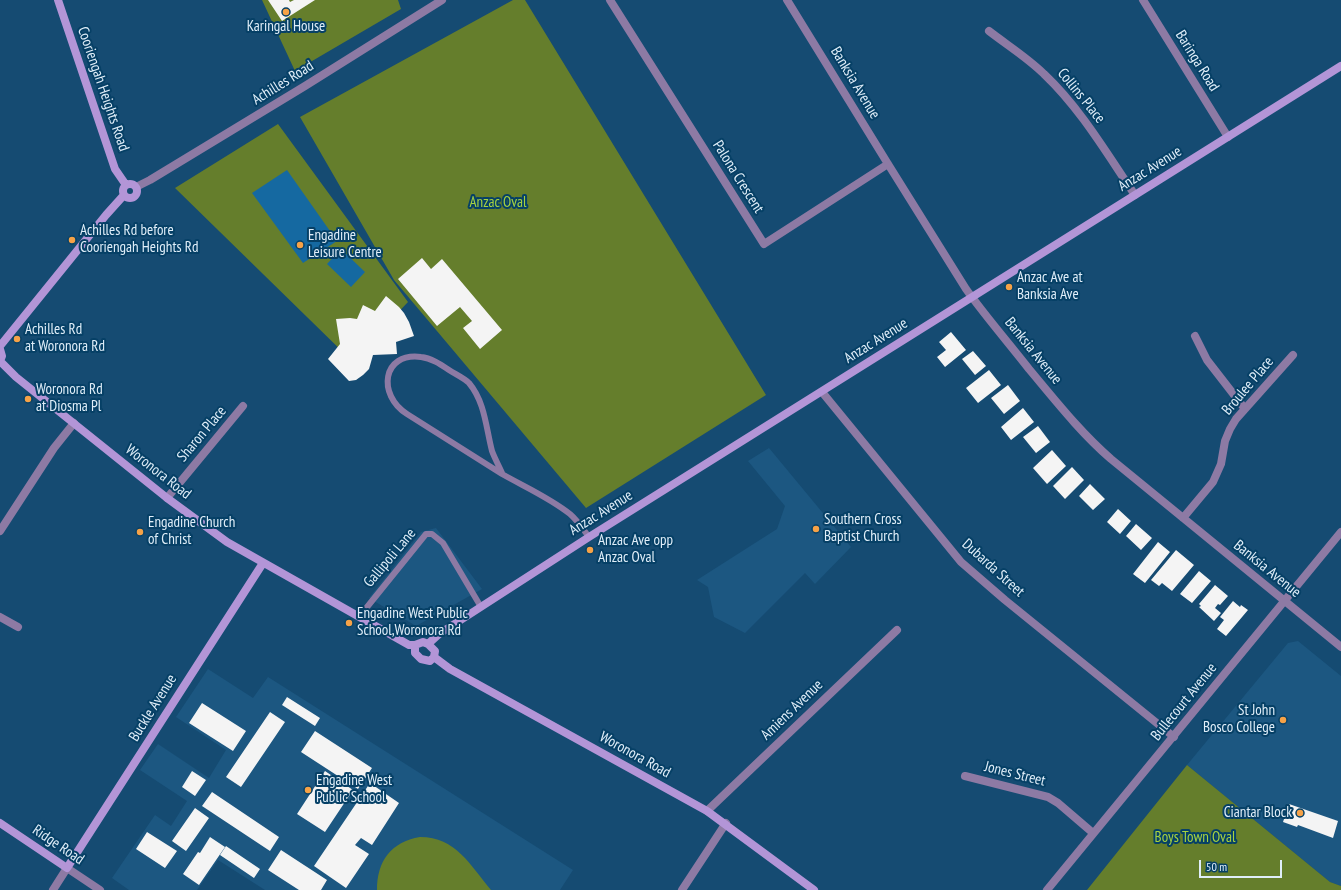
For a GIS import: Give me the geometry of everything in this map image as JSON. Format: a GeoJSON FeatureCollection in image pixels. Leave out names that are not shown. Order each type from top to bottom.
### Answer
{"type":"FeatureCollection","features":[{"type":"Feature","properties":{"kind":"street","name":"Cooriengah Heights Road"},"geometry":{"type":"LineString","coordinates":[[58,0],[116,170],[126,185]]}},
{"type":"Feature","properties":{"kind":"street","name":"Achilles Road"},"geometry":{"type":"LineString","coordinates":[[136,187],[292,94],[442,0]]}},
{"type":"Feature","properties":{"kind":"street","name":"Palona Crescent"},"geometry":{"type":"LineString","coordinates":[[610,0],[764,244],[888,164]]}},
{"type":"Feature","properties":{"kind":"street","name":"Banksia Avenue"},"geometry":{"type":"LineString","coordinates":[[787,0],[972,297],[1082,433],[1111,459],[1341,647]]}},
{"type":"Feature","properties":{"kind":"street","name":"Baringa Road"},"geometry":{"type":"LineString","coordinates":[[1143,0],[1228,137]]}},
{"type":"Feature","properties":{"kind":"street","name":"Collins Place"},"geometry":{"type":"LineString","coordinates":[[988,31],[1043,73],[1056,86],[1092,131],[1135,195]]}},
{"type":"Feature","properties":{"kind":"street","name":"Anzac Avenue"},"geometry":{"type":"LineString","coordinates":[[428,644],[439,634],[589,537],[1341,66]]}},
{"type":"Feature","properties":{"kind":"street"},"geometry":{"type":"LineString","coordinates":[[0,346],[124,194],[123,191],[126,185],[132,184],[136,187],[138,193],[135,197],[128,198],[124,194]]}},
{"type":"Feature","properties":{"kind":"street"},"geometry":{"type":"LineString","coordinates":[[1195,336],[1207,360],[1244,409]]}},
{"type":"Feature","properties":{"kind":"street"},"geometry":{"type":"LineString","coordinates":[[0,349],[2,356],[0,361]]}},
{"type":"Feature","properties":{"kind":"street","name":"Broulee Place"},"geometry":{"type":"LineString","coordinates":[[1183,518],[1213,482],[1221,464],[1225,441],[1230,429],[1244,409],[1293,355]]}},
{"type":"Feature","properties":{"kind":"street","name":"Woronora Road"},"geometry":{"type":"LineString","coordinates":[[0,361],[16,377],[167,498],[227,542],[409,645],[416,645]]}},
{"type":"Feature","properties":{"kind":"street","name":"Dubarda Street"},"geometry":{"type":"LineString","coordinates":[[822,392],[961,562],[1174,737]]}},
{"type":"Feature","properties":{"kind":"street","name":"Sharon Place"},"geometry":{"type":"LineString","coordinates":[[167,498],[243,406]]}},
{"type":"Feature","properties":{"kind":"street"},"geometry":{"type":"LineString","coordinates":[[0,531],[54,448],[74,423]]}},
{"type":"Feature","properties":{"kind":"street","name":"Bullecourt Avenue"},"geometry":{"type":"LineString","coordinates":[[1047,890],[1341,532]]}},
{"type":"Feature","properties":{"kind":"street","name":"Buckle Avenue"},"geometry":{"type":"LineString","coordinates":[[67,868],[263,563]]}},
{"type":"Feature","properties":{"kind":"street"},"geometry":{"type":"LineString","coordinates":[[0,617],[18,627]]}},
{"type":"Feature","properties":{"kind":"street","name":"Amiens Avenue"},"geometry":{"type":"LineString","coordinates":[[707,811],[897,630]]}},
{"type":"Feature","properties":{"kind":"street"},"geometry":{"type":"LineString","coordinates":[[423,642],[428,644],[435,651],[434,656],[430,661],[424,661],[418,658],[414,651],[416,645],[423,642]]}},
{"type":"Feature","properties":{"kind":"street","name":"Woronora Road"},"geometry":{"type":"LineString","coordinates":[[434,656],[450,668],[707,811],[726,823],[814,890]]}},
{"type":"Feature","properties":{"kind":"street","name":"Jones Street"},"geometry":{"type":"LineString","coordinates":[[965,776],[1048,796],[1094,833]]}},
{"type":"Feature","properties":{"kind":"street","name":"Ridge Road"},"geometry":{"type":"LineString","coordinates":[[0,823],[100,890]]}},
{"type":"Feature","properties":{"kind":"street"},"geometry":{"type":"LineString","coordinates":[[682,890],[726,823]]}},
{"type":"Feature","properties":{"kind":"street"},"geometry":{"type":"LineString","coordinates":[[53,890],[67,868]]}},
{"type":"Feature","properties":{"kind":"lane"},"geometry":{"type":"LineString","coordinates":[[502,473],[493,452],[480,402],[468,382],[436,362],[422,357],[410,357],[396,362],[388,374],[387,385],[390,396],[402,411],[502,473],[570,514],[579,523],[589,537]]}},
{"type":"Feature","properties":{"kind":"lane","name":"Gallipoli Lane"},"geometry":{"type":"LineString","coordinates":[[359,617],[426,534],[432,534],[443,543],[481,607]]}},
{"type":"Feature","properties":{"kind":"shaded area"},"geometry":{"type":"Polygon","coordinates":[[[287,170],[337,241],[303,263],[252,193],[287,170]]]}},
{"type":"Feature","properties":{"kind":"shaded area"},"geometry":{"type":"Polygon","coordinates":[[[341,249],[365,272],[351,287],[327,264],[341,249]]]}},
{"type":"Feature","properties":{"kind":"shaded area"},"geometry":{"type":"Polygon","coordinates":[[[769,448],[851,547],[815,584],[805,573],[745,633],[714,617],[708,587],[697,580],[777,529],[785,506],[748,461],[769,448]]]}},
{"type":"Feature","properties":{"kind":"shaded area"},"geometry":{"type":"Polygon","coordinates":[[[436,528],[482,589],[416,626],[369,598],[421,532],[436,528]]]}},
{"type":"Feature","properties":{"kind":"shaded area","name":"St John Bosco College"},"geometry":{"type":"Polygon","coordinates":[[[1298,641],[1341,676],[1341,886],[1330,882],[1187,765],[1288,643],[1298,641]]]}},
{"type":"Feature","properties":{"kind":"shaded area","name":"Engadine West Public School"},"geometry":{"type":"Polygon","coordinates":[[[208,669],[253,698],[268,677],[573,870],[560,890],[265,890],[218,860],[197,890],[129,890],[112,878],[155,815],[171,826],[187,801],[140,770],[158,744],[209,778],[226,750],[176,717],[208,669]]]}},
{"type":"Feature","properties":{"kind":"green space"},"geometry":{"type":"Polygon","coordinates":[[[262,0],[398,0],[401,9],[295,71],[262,0]]]}},
{"type":"Feature","properties":{"kind":"green space","name":"Anzac Oval"},"geometry":{"type":"Polygon","coordinates":[[[513,0],[525,0],[766,395],[586,508],[394,280],[300,117],[513,0]]]}},
{"type":"Feature","properties":{"kind":"green space","name":"Engadine Leisure Centre"},"geometry":{"type":"Polygon","coordinates":[[[278,124],[408,302],[352,361],[175,188],[278,124]]]}},
{"type":"Feature","properties":{"kind":"green space","name":"Boys Town Oval"},"geometry":{"type":"Polygon","coordinates":[[[1187,765],[1330,882],[1341,886],[1341,890],[1087,890],[1187,765]]]}},
{"type":"Feature","properties":{"kind":"green space"},"geometry":{"type":"Polygon","coordinates":[[[420,837],[433,838],[453,847],[469,862],[491,890],[377,890],[380,870],[388,854],[401,843],[420,837]]]}},
{"type":"Feature","properties":{"kind":"building","name":"Karingal House"},"geometry":{"type":"Polygon","coordinates":[[[268,0],[289,0],[290,2],[294,0],[315,0],[282,21],[268,0]]]}},
{"type":"Feature","properties":{"kind":"building"},"geometry":{"type":"Polygon","coordinates":[[[422,258],[431,269],[442,259],[502,330],[480,349],[463,328],[472,321],[460,307],[437,326],[398,279],[422,258]]]}},
{"type":"Feature","properties":{"kind":"building"},"geometry":{"type":"Polygon","coordinates":[[[386,296],[404,313],[414,336],[396,342],[397,354],[373,355],[369,369],[356,380],[349,381],[328,359],[340,344],[336,319],[357,319],[363,305],[375,311],[386,296]]]}},
{"type":"Feature","properties":{"kind":"building"},"geometry":{"type":"Polygon","coordinates":[[[951,332],[966,350],[945,367],[937,357],[946,350],[939,342],[951,332]]]}},
{"type":"Feature","properties":{"kind":"building"},"geometry":{"type":"Polygon","coordinates":[[[973,351],[986,366],[975,375],[962,359],[973,351]]]}},
{"type":"Feature","properties":{"kind":"building"},"geometry":{"type":"Polygon","coordinates":[[[989,370],[1001,385],[978,403],[966,388],[989,370]]]}},
{"type":"Feature","properties":{"kind":"building"},"geometry":{"type":"Polygon","coordinates":[[[1008,385],[1020,401],[1004,414],[991,398],[1008,385]]]}},
{"type":"Feature","properties":{"kind":"building"},"geometry":{"type":"Polygon","coordinates":[[[1023,408],[1034,422],[1011,440],[1001,427],[1023,408]]]}},
{"type":"Feature","properties":{"kind":"building"},"geometry":{"type":"Polygon","coordinates":[[[1038,426],[1050,442],[1036,453],[1023,437],[1038,426]]]}},
{"type":"Feature","properties":{"kind":"building"},"geometry":{"type":"Polygon","coordinates":[[[1052,450],[1066,466],[1047,484],[1033,468],[1052,450]]]}},
{"type":"Feature","properties":{"kind":"building"},"geometry":{"type":"Polygon","coordinates":[[[1072,467],[1084,480],[1065,499],[1053,486],[1072,467]]]}},
{"type":"Feature","properties":{"kind":"building"},"geometry":{"type":"Polygon","coordinates":[[[1090,484],[1105,499],[1093,510],[1079,496],[1090,484]]]}},
{"type":"Feature","properties":{"kind":"building"},"geometry":{"type":"Polygon","coordinates":[[[1118,509],[1131,521],[1120,534],[1107,522],[1118,509]]]}},
{"type":"Feature","properties":{"kind":"building"},"geometry":{"type":"Polygon","coordinates":[[[1136,524],[1152,538],[1141,550],[1126,536],[1136,524]]]}},
{"type":"Feature","properties":{"kind":"building"},"geometry":{"type":"Polygon","coordinates":[[[1158,542],[1170,552],[1145,583],[1133,574],[1158,542]]]}},
{"type":"Feature","properties":{"kind":"building"},"geometry":{"type":"Polygon","coordinates":[[[1176,550],[1194,565],[1172,591],[1162,583],[1159,586],[1151,580],[1176,550]]]}},
{"type":"Feature","properties":{"kind":"building"},"geometry":{"type":"Polygon","coordinates":[[[1199,571],[1211,581],[1192,603],[1180,594],[1199,571]]]}},
{"type":"Feature","properties":{"kind":"building"},"geometry":{"type":"Polygon","coordinates":[[[1215,585],[1228,596],[1215,608],[1221,613],[1214,621],[1199,607],[1201,606],[1199,604],[1215,585]]]}},
{"type":"Feature","properties":{"kind":"building"},"geometry":{"type":"Polygon","coordinates":[[[1233,601],[1240,607],[1241,605],[1248,610],[1226,636],[1217,629],[1224,620],[1220,617],[1233,601]]]}},
{"type":"Feature","properties":{"kind":"building"},"geometry":{"type":"Polygon","coordinates":[[[287,697],[320,718],[315,726],[282,705],[287,697]]]}},
{"type":"Feature","properties":{"kind":"building"},"geometry":{"type":"Polygon","coordinates":[[[202,703],[246,731],[233,751],[189,723],[202,703]]]}},
{"type":"Feature","properties":{"kind":"building"},"geometry":{"type":"Polygon","coordinates":[[[270,712],[285,722],[241,787],[226,777],[270,712]]]}},
{"type":"Feature","properties":{"kind":"building"},"geometry":{"type":"Polygon","coordinates":[[[315,731],[372,768],[358,789],[301,752],[315,731]]]}},
{"type":"Feature","properties":{"kind":"building"},"geometry":{"type":"Polygon","coordinates":[[[192,771],[206,780],[195,796],[182,787],[192,771]]]}},
{"type":"Feature","properties":{"kind":"building"},"geometry":{"type":"Polygon","coordinates":[[[325,771],[353,790],[325,832],[297,814],[325,771]]]}},
{"type":"Feature","properties":{"kind":"building"},"geometry":{"type":"Polygon","coordinates":[[[370,783],[399,803],[372,845],[361,838],[355,845],[369,854],[346,888],[314,866],[370,783]]]}},
{"type":"Feature","properties":{"kind":"building"},"geometry":{"type":"Polygon","coordinates":[[[212,792],[279,837],[270,851],[202,806],[212,792]]]}},
{"type":"Feature","properties":{"kind":"building","name":"Ciantar Block"},"geometry":{"type":"Polygon","coordinates":[[[1289,804],[1338,821],[1333,838],[1298,825],[1297,827],[1283,822],[1289,804]]]}},
{"type":"Feature","properties":{"kind":"building"},"geometry":{"type":"Polygon","coordinates":[[[195,808],[209,818],[186,851],[172,841],[195,808]]]}},
{"type":"Feature","properties":{"kind":"building"},"geometry":{"type":"Polygon","coordinates":[[[147,832],[177,851],[165,868],[136,849],[147,832]]]}},
{"type":"Feature","properties":{"kind":"building"},"geometry":{"type":"Polygon","coordinates":[[[210,837],[225,847],[199,885],[183,874],[198,852],[200,853],[210,837]]]}},
{"type":"Feature","properties":{"kind":"building"},"geometry":{"type":"Polygon","coordinates":[[[226,846],[260,869],[254,878],[220,855],[226,846]]]}},
{"type":"Feature","properties":{"kind":"building"},"geometry":{"type":"Polygon","coordinates":[[[281,850],[327,880],[321,890],[299,890],[268,870],[281,850]]]}},
{"type":"Feature","properties":{"kind":"place","name":"Karingal House"},"geometry":{"type":"Point","coordinates":[286,12]}},
{"type":"Feature","properties":{"kind":"place","name":"Achilles Rd before Cooriengah Heights Rd"},"geometry":{"type":"Point","coordinates":[72,240]}},
{"type":"Feature","properties":{"kind":"place","name":"Engadine Leisure Centre"},"geometry":{"type":"Point","coordinates":[300,245]}},
{"type":"Feature","properties":{"kind":"place","name":"Anzac Ave at Banksia Ave"},"geometry":{"type":"Point","coordinates":[1009,287]}},
{"type":"Feature","properties":{"kind":"place","name":"Achilles Rd at Woronora Rd"},"geometry":{"type":"Point","coordinates":[17,339]}},
{"type":"Feature","properties":{"kind":"place","name":"Woronora Rd at Diosma Pl"},"geometry":{"type":"Point","coordinates":[28,399]}},
{"type":"Feature","properties":{"kind":"place","name":"Southern Cross Baptist Church"},"geometry":{"type":"Point","coordinates":[816,529]}},
{"type":"Feature","properties":{"kind":"place","name":"Engadine Church of Christ"},"geometry":{"type":"Point","coordinates":[140,532]}},
{"type":"Feature","properties":{"kind":"place","name":"Anzac Ave opp Anzac Oval"},"geometry":{"type":"Point","coordinates":[590,550]}},
{"type":"Feature","properties":{"kind":"place","name":"Engadine West Public School,Woronora Rd"},"geometry":{"type":"Point","coordinates":[349,623]}},
{"type":"Feature","properties":{"kind":"place","name":"St John Bosco College"},"geometry":{"type":"Point","coordinates":[1283,720]}},
{"type":"Feature","properties":{"kind":"place","name":"Engadine West Public School"},"geometry":{"type":"Point","coordinates":[308,790]}},
{"type":"Feature","properties":{"kind":"place","name":"Ciantar Block"},"geometry":{"type":"Point","coordinates":[1300,813]}}]}
